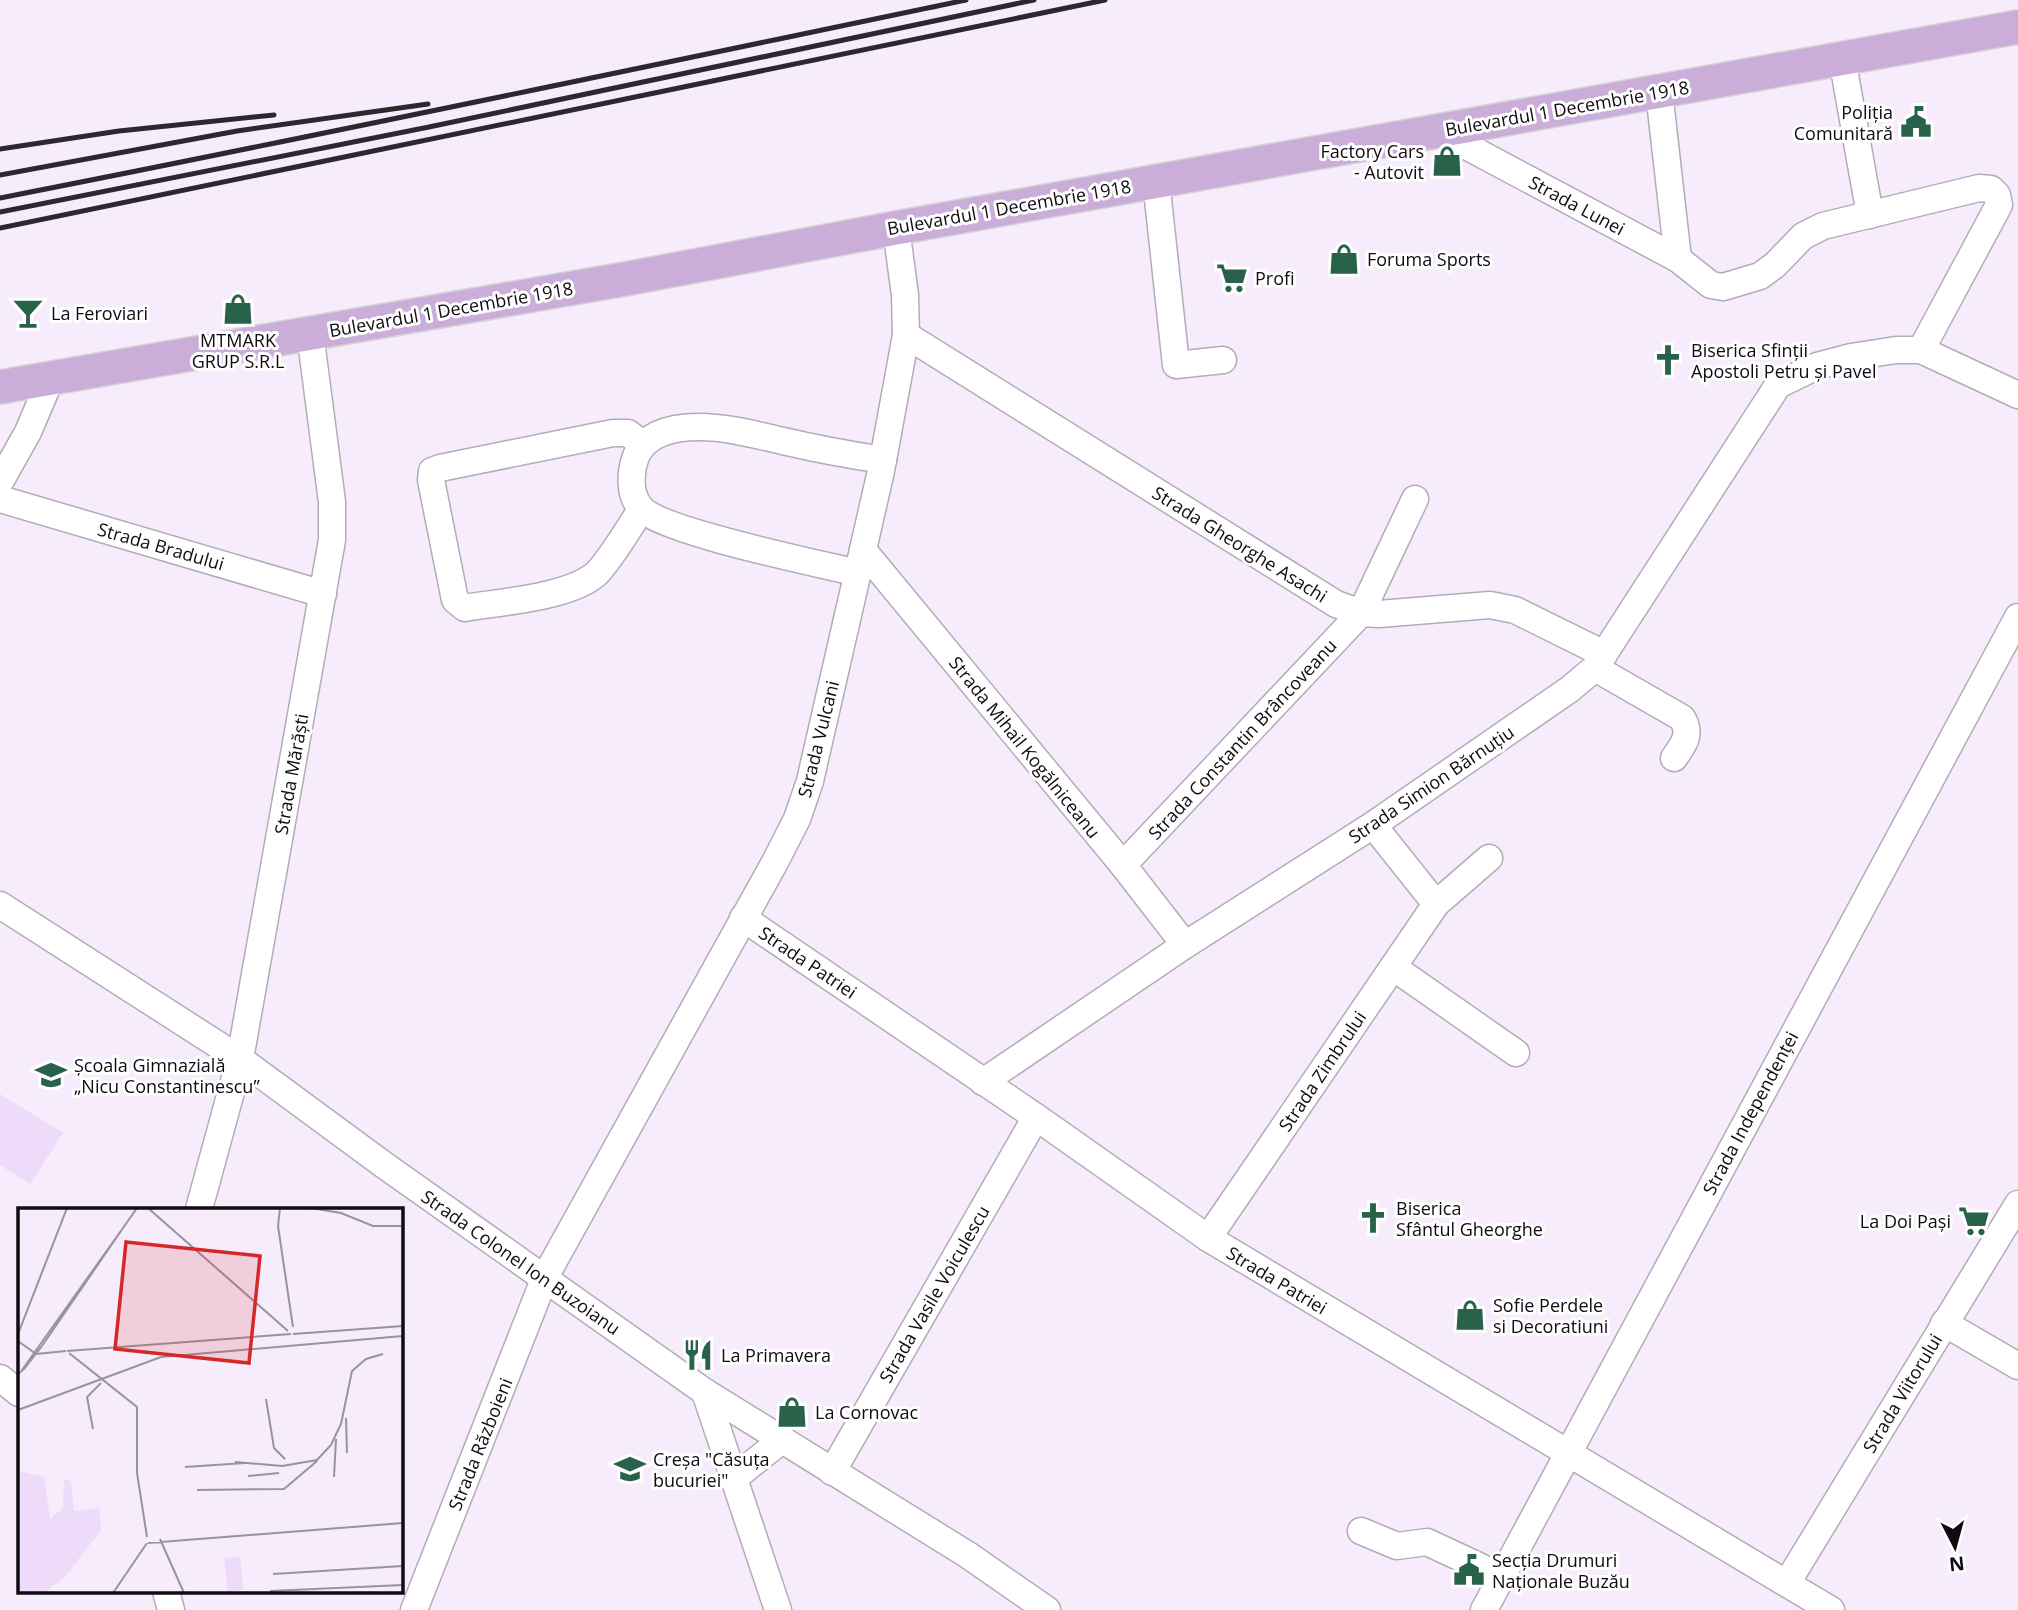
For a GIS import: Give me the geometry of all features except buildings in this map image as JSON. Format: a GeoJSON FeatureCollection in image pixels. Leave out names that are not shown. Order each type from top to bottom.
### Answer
{"type":"FeatureCollection","features":[{"type":"Feature","properties":{"kind":"main road","name":"Bulevardul 1 Decembrie 1918"},"geometry":{"type":"LineString","coordinates":[[0,387],[625,279],[2018,27]]}},
{"type":"Feature","properties":{"kind":"street"},"geometry":{"type":"LineString","coordinates":[[1842,58],[1870,215],[1979,188],[1991,189],[1997,195],[1999,205],[1921,350],[2018,395]]}},
{"type":"Feature","properties":{"kind":"street"},"geometry":{"type":"LineString","coordinates":[[1659,92],[1678,259]]}},
{"type":"Feature","properties":{"kind":"street","name":"Strada Lunei"},"geometry":{"type":"LineString","coordinates":[[1438,131],[1678,259],[1711,285],[1723,287],[1760,276],[1775,265],[1803,236],[1823,226],[1870,215]]}},
{"type":"Feature","properties":{"kind":"street"},"geometry":{"type":"LineString","coordinates":[[1156,181],[1175,365],[1223,360]]}},
{"type":"Feature","properties":{"kind":"street","name":"Strada Vulcani"},"geometry":{"type":"LineString","coordinates":[[545,1277],[797,818],[810,781],[883,460],[906,335],[905,295],[896,228]]}},
{"type":"Feature","properties":{"kind":"street","name":"Strada Mărăști"},"geometry":{"type":"LineString","coordinates":[[199,1208],[240,1059],[332,540],[332,502],[310,333]]}},
{"type":"Feature","properties":{"kind":"street","name":"Strada Gheorghe Asachi"},"geometry":{"type":"LineString","coordinates":[[906,335],[1336,604],[1361,613],[1379,614],[1490,605],[1515,610],[1599,661],[1682,718],[1687,726],[1686,743],[1674,758]]}},
{"type":"Feature","properties":{"kind":"street","name":"Strada Simion Bărnuțiu"},"geometry":{"type":"LineString","coordinates":[[983,1082],[1185,945],[1373,825],[1570,689],[1599,661],[1778,385],[1817,366],[1840,360],[1896,350],[1921,350]]}},
{"type":"Feature","properties":{"kind":"street"},"geometry":{"type":"LineString","coordinates":[[0,482],[28,432],[51,378]]}},
{"type":"Feature","properties":{"kind":"street"},"geometry":{"type":"LineString","coordinates":[[861,561],[704,534],[658,519],[641,510],[634,498],[631,480],[634,462],[642,444],[655,435],[699,427],[730,430],[883,460]]}},
{"type":"Feature","properties":{"kind":"street"},"geometry":{"type":"LineString","coordinates":[[641,510],[597,572],[582,583],[558,592],[466,608],[456,600],[431,480],[432,471],[440,468],[613,433],[628,433],[642,444]]}},
{"type":"Feature","properties":{"kind":"street","name":"Strada Bradului"},"geometry":{"type":"LineString","coordinates":[[0,499],[323,594]]}},
{"type":"Feature","properties":{"kind":"street","name":"Strada Constantin Brâncoveanu"},"geometry":{"type":"LineString","coordinates":[[1123,865],[1361,613],[1415,499]]}},
{"type":"Feature","properties":{"kind":"street","name":"Strada Mihail Kogălniceanu"},"geometry":{"type":"LineString","coordinates":[[861,561],[1123,865],[1185,945]]}},
{"type":"Feature","properties":{"kind":"street","name":"Strada Independenței"},"geometry":{"type":"LineString","coordinates":[[1499,1593],[1566,1453],[2018,617]]}},
{"type":"Feature","properties":{"kind":"street"},"geometry":{"type":"LineString","coordinates":[[1373,825],[1436,904]]}},
{"type":"Feature","properties":{"kind":"street","name":"Strada Zimbrului"},"geometry":{"type":"LineString","coordinates":[[1208,1238],[1436,904],[1489,858]]}},
{"type":"Feature","properties":{"kind":"street","name":"Strada Colonel Ion Buzoianu"},"geometry":{"type":"LineString","coordinates":[[0,905],[240,1059],[384,1165],[705,1392],[968,1555],[1047,1610]]}},
{"type":"Feature","properties":{"kind":"street","name":"Strada Patriei"},"geometry":{"type":"LineString","coordinates":[[743,918],[1037,1117],[1208,1238],[1831,1610]]}},
{"type":"Feature","properties":{"kind":"street"},"geometry":{"type":"LineString","coordinates":[[1393,967],[1516,1053]]}},
{"type":"Feature","properties":{"kind":"street","name":"Strada Vasile Voiculescu"},"geometry":{"type":"LineString","coordinates":[[832,1472],[1037,1117]]}},
{"type":"Feature","properties":{"kind":"street","name":"Strada Viitorului"},"geometry":{"type":"LineString","coordinates":[[1787,1583],[2018,1204]]}},
{"type":"Feature","properties":{"kind":"street","name":"Strada Războieni"},"geometry":{"type":"LineString","coordinates":[[414,1610],[545,1277]]}},
{"type":"Feature","properties":{"kind":"street"},"geometry":{"type":"LineString","coordinates":[[1944,1323],[2018,1366]]}},
{"type":"Feature","properties":{"kind":"street"},"geometry":{"type":"LineString","coordinates":[[0,1378],[18,1393]]}},
{"type":"Feature","properties":{"kind":"street"},"geometry":{"type":"LineString","coordinates":[[705,1392],[778,1610]]}},
{"type":"Feature","properties":{"kind":"street"},"geometry":{"type":"LineString","coordinates":[[733,1479],[783,1439]]}},
{"type":"Feature","properties":{"kind":"street"},"geometry":{"type":"LineString","coordinates":[[1361,1531],[1397,1546],[1427,1542],[1499,1593]]}},
{"type":"Feature","properties":{"kind":"street"},"geometry":{"type":"LineString","coordinates":[[166,1592],[171,1610]]}},
{"type":"Feature","properties":{"kind":"shaded area"},"geometry":{"type":"Polygon","coordinates":[[[0,1094],[63,1133],[30,1184],[0,1165],[0,1094]]]}},
{"type":"Feature","properties":{"kind":"railway"},"geometry":{"type":"LineString","coordinates":[[0,198],[966,0]]}},
{"type":"Feature","properties":{"kind":"railway"},"geometry":{"type":"LineString","coordinates":[[0,212],[429,127],[1034,0]]}},
{"type":"Feature","properties":{"kind":"railway"},"geometry":{"type":"LineString","coordinates":[[0,228],[1105,0]]}},
{"type":"Feature","properties":{"kind":"railway"},"geometry":{"type":"LineString","coordinates":[[0,175],[237,131],[428,104]]}},
{"type":"Feature","properties":{"kind":"railway"},"geometry":{"type":"LineString","coordinates":[[0,149],[119,131],[274,115]]}},
{"type":"Feature","properties":{"kind":"place","name":"Poliția Comunitară"},"geometry":{"type":"Point","coordinates":[1916,122]}},
{"type":"Feature","properties":{"kind":"place","name":"Factory Cars - Autovit"},"geometry":{"type":"Point","coordinates":[1447,161]}},
{"type":"Feature","properties":{"kind":"place","name":"Foruma Sports"},"geometry":{"type":"Point","coordinates":[1344,259]}},
{"type":"Feature","properties":{"kind":"place","name":"Profi"},"geometry":{"type":"Point","coordinates":[1232,278]}},
{"type":"Feature","properties":{"kind":"place","name":"MTMARK GRUP S.R.L"},"geometry":{"type":"Point","coordinates":[238,309]}},
{"type":"Feature","properties":{"kind":"place","name":"La Feroviari"},"geometry":{"type":"Point","coordinates":[28,313]}},
{"type":"Feature","properties":{"kind":"place","name":"Biserica Sfinții Apostoli Petru și Pavel"},"geometry":{"type":"Point","coordinates":[1668,360]}},
{"type":"Feature","properties":{"kind":"place","name":"Școala Gimnazială „Nicu Constantinescu”"},"geometry":{"type":"Point","coordinates":[51,1075]}},
{"type":"Feature","properties":{"kind":"place","name":"Biserica Sfântul Gheorghe"},"geometry":{"type":"Point","coordinates":[1373,1218]}},
{"type":"Feature","properties":{"kind":"place","name":"La Doi Pași"},"geometry":{"type":"Point","coordinates":[1974,1221]}},
{"type":"Feature","properties":{"kind":"place","name":"Sofie Perdele si Decoratiuni"},"geometry":{"type":"Point","coordinates":[1470,1315]}},
{"type":"Feature","properties":{"kind":"place","name":"La Primavera"},"geometry":{"type":"Point","coordinates":[698,1355]}},
{"type":"Feature","properties":{"kind":"place","name":"La Cornovac"},"geometry":{"type":"Point","coordinates":[792,1412]}},
{"type":"Feature","properties":{"kind":"place","name":"Creșa \"Căsuța bucuriei\""},"geometry":{"type":"Point","coordinates":[630,1469]}},
{"type":"Feature","properties":{"kind":"place","name":"Secția Drumuri Naționale Buzău"},"geometry":{"type":"Point","coordinates":[1469,1570]}}]}
